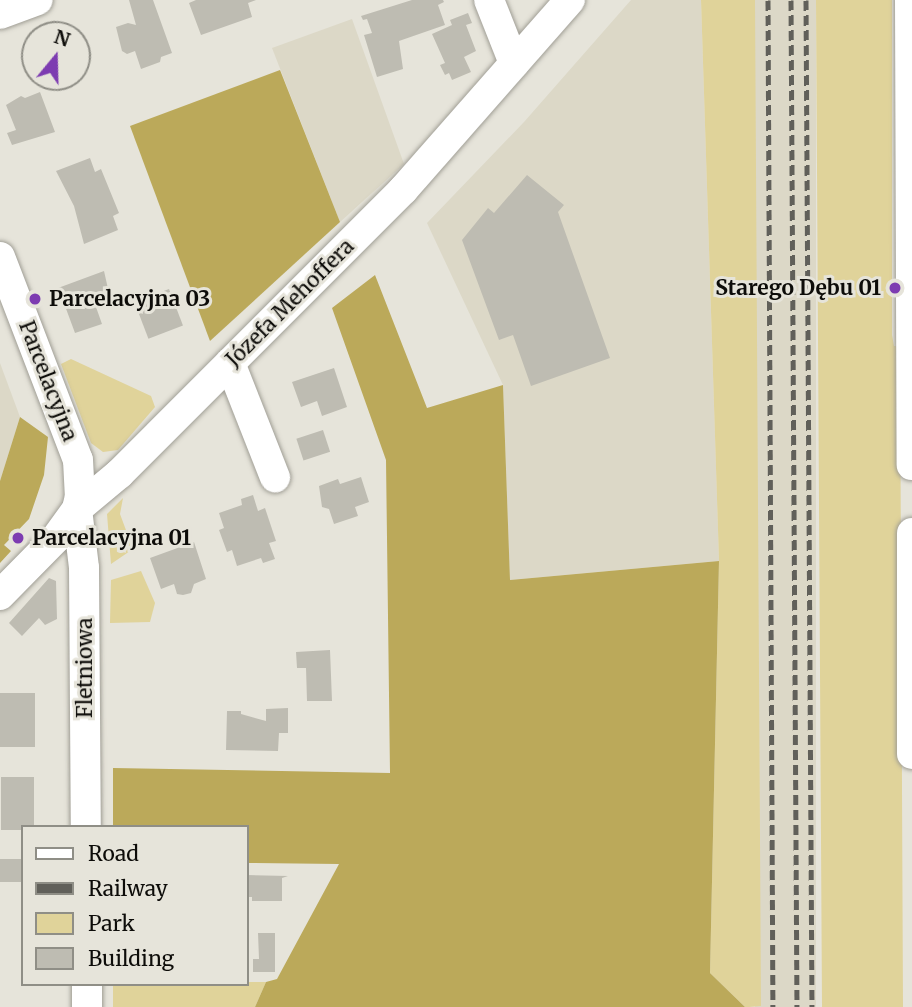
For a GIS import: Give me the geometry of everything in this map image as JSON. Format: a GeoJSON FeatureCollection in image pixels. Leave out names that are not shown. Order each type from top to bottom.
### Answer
{"type":"FeatureCollection","features":[{"type":"Feature","properties":{"kind":"street"},"geometry":{"type":"LineString","coordinates":[[0,14],[38,0]]}},
{"type":"Feature","properties":{"kind":"street"},"geometry":{"type":"LineString","coordinates":[[489,0],[514,63]]}},
{"type":"Feature","properties":{"kind":"street","name":"Józefa Mehoffera"},"geometry":{"type":"LineString","coordinates":[[0,595],[56,538],[77,509],[119,474],[403,190],[570,0]]}},
{"type":"Feature","properties":{"kind":"street"},"geometry":{"type":"LineString","coordinates":[[910,0],[912,465]]}},
{"type":"Feature","properties":{"kind":"street","name":"Parcelacyjna"},"geometry":{"type":"LineString","coordinates":[[0,257],[78,460],[80,496],[77,509]]}},
{"type":"Feature","properties":{"kind":"street"},"geometry":{"type":"LineString","coordinates":[[230,363],[275,477]]}},
{"type":"Feature","properties":{"kind":"street","name":"Fletniowa"},"geometry":{"type":"LineString","coordinates":[[77,509],[84,568],[86,825]]}},
{"type":"Feature","properties":{"kind":"street"},"geometry":{"type":"LineString","coordinates":[[912,533],[912,754]]}},
{"type":"Feature","properties":{"kind":"street"},"geometry":{"type":"LineString","coordinates":[[87,986],[87,1007]]}},
{"type":"Feature","properties":{"kind":"shaded area"},"geometry":{"type":"Polygon","coordinates":[[[631,0],[701,0],[719,561],[510,580],[503,385],[427,223],[524,122],[631,0]]]}},
{"type":"Feature","properties":{"kind":"shaded area"},"geometry":{"type":"Polygon","coordinates":[[[755,0],[816,0],[816,1007],[755,1007],[755,0]]]}},
{"type":"Feature","properties":{"kind":"shaded area"},"geometry":{"type":"Polygon","coordinates":[[[352,19],[404,164],[340,222],[272,48],[352,19]]]}},
{"type":"Feature","properties":{"kind":"shaded area"},"geometry":{"type":"Polygon","coordinates":[[[280,70],[340,222],[210,341],[130,126],[280,70]]]}},
{"type":"Feature","properties":{"kind":"shaded area"},"geometry":{"type":"Polygon","coordinates":[[[375,275],[427,408],[503,385],[510,580],[719,561],[710,973],[745,1007],[255,1007],[266,982],[277,979],[339,864],[248,863],[248,825],[113,825],[113,768],[390,773],[386,460],[332,308],[375,275]]]}},
{"type":"Feature","properties":{"kind":"shaded area"},"geometry":{"type":"Polygon","coordinates":[[[0,363],[20,417],[0,481],[0,363]]]}},
{"type":"Feature","properties":{"kind":"shaded area"},"geometry":{"type":"Polygon","coordinates":[[[20,417],[48,437],[44,475],[29,519],[4,545],[11,551],[0,563],[0,481],[20,417]]]}},
{"type":"Feature","properties":{"kind":"green space"},"geometry":{"type":"Polygon","coordinates":[[[701,0],[755,0],[761,1006],[749,1007],[745,1007],[710,973],[719,561],[701,0]]]}},
{"type":"Feature","properties":{"kind":"green space"},"geometry":{"type":"Polygon","coordinates":[[[816,0],[892,0],[892,335],[894,346],[900,346],[903,1007],[822,1007],[816,0]]]}},
{"type":"Feature","properties":{"kind":"green space"},"geometry":{"type":"Polygon","coordinates":[[[71,359],[151,396],[155,407],[118,450],[103,452],[91,443],[61,364],[71,359]]]}},
{"type":"Feature","properties":{"kind":"green space"},"geometry":{"type":"Polygon","coordinates":[[[123,498],[120,514],[133,549],[111,564],[107,514],[123,498]]]}},
{"type":"Feature","properties":{"kind":"green space"},"geometry":{"type":"Polygon","coordinates":[[[141,571],[155,603],[150,622],[110,623],[111,580],[141,571]]]}},
{"type":"Feature","properties":{"kind":"green space"},"geometry":{"type":"Polygon","coordinates":[[[248,982],[266,982],[255,1007],[113,1007],[113,986],[248,986],[248,982]]]}},
{"type":"Feature","properties":{"kind":"building"},"geometry":{"type":"Polygon","coordinates":[[[129,0],[153,0],[172,53],[161,57],[160,62],[141,69],[135,51],[127,54],[122,51],[116,27],[128,23],[136,25],[129,0]]]}},
{"type":"Feature","properties":{"kind":"building"},"geometry":{"type":"Polygon","coordinates":[[[196,0],[256,0],[248,3],[252,17],[201,35],[189,3],[196,0]]]}},
{"type":"Feature","properties":{"kind":"building"},"geometry":{"type":"Polygon","coordinates":[[[412,0],[443,0],[444,2],[438,5],[445,25],[399,41],[403,69],[377,77],[364,35],[372,33],[367,19],[363,20],[361,16],[412,0]]]}},
{"type":"Feature","properties":{"kind":"building"},"geometry":{"type":"Polygon","coordinates":[[[468,13],[472,23],[466,25],[476,51],[464,57],[471,72],[452,80],[449,73],[445,75],[440,65],[445,63],[432,34],[452,25],[450,20],[468,13]]]}},
{"type":"Feature","properties":{"kind":"building"},"geometry":{"type":"Polygon","coordinates":[[[40,92],[55,132],[12,145],[7,133],[16,130],[6,105],[21,96],[25,98],[40,92]]]}},
{"type":"Feature","properties":{"kind":"building"},"geometry":{"type":"Polygon","coordinates":[[[90,158],[95,172],[101,169],[119,213],[113,216],[118,230],[84,244],[74,206],[56,171],[90,158]]]}},
{"type":"Feature","properties":{"kind":"building"},"geometry":{"type":"Polygon","coordinates":[[[527,175],[564,205],[558,212],[610,358],[531,386],[513,335],[499,340],[462,240],[488,208],[494,213],[527,175]]]}},
{"type":"Feature","properties":{"kind":"building"},"geometry":{"type":"Polygon","coordinates":[[[104,271],[111,302],[96,307],[102,324],[75,333],[65,306],[68,305],[66,300],[63,301],[58,288],[104,271]]]}},
{"type":"Feature","properties":{"kind":"building"},"geometry":{"type":"Polygon","coordinates":[[[169,289],[183,325],[148,339],[134,302],[169,289]]]}},
{"type":"Feature","properties":{"kind":"building"},"geometry":{"type":"Polygon","coordinates":[[[334,368],[347,407],[322,416],[317,401],[301,407],[292,382],[334,368]]]}},
{"type":"Feature","properties":{"kind":"building"},"geometry":{"type":"Polygon","coordinates":[[[323,430],[330,452],[303,461],[296,439],[323,430]]]}},
{"type":"Feature","properties":{"kind":"building"},"geometry":{"type":"Polygon","coordinates":[[[361,477],[369,502],[355,507],[358,516],[334,524],[329,509],[322,507],[319,486],[338,479],[340,484],[361,477]]]}},
{"type":"Feature","properties":{"kind":"building"},"geometry":{"type":"Polygon","coordinates":[[[253,495],[258,511],[265,508],[276,541],[269,543],[275,559],[263,563],[261,558],[237,566],[232,550],[227,552],[219,530],[224,528],[219,513],[242,505],[241,499],[253,495]]]}},
{"type":"Feature","properties":{"kind":"building"},"geometry":{"type":"Polygon","coordinates":[[[194,542],[206,579],[194,584],[191,593],[183,595],[177,594],[174,584],[161,589],[150,558],[194,542]]]}},
{"type":"Feature","properties":{"kind":"building"},"geometry":{"type":"Polygon","coordinates":[[[49,578],[56,581],[57,619],[45,625],[39,618],[22,636],[9,623],[49,578]]]}},
{"type":"Feature","properties":{"kind":"building"},"geometry":{"type":"Polygon","coordinates":[[[330,650],[332,701],[307,701],[306,668],[297,668],[296,652],[330,650]]]}},
{"type":"Feature","properties":{"kind":"building"},"geometry":{"type":"Polygon","coordinates":[[[0,693],[35,693],[35,747],[0,747],[0,693]]]}},
{"type":"Feature","properties":{"kind":"building"},"geometry":{"type":"Polygon","coordinates":[[[288,708],[288,733],[279,733],[278,751],[226,750],[227,711],[241,711],[241,714],[266,721],[266,709],[288,708]]]}},
{"type":"Feature","properties":{"kind":"building"},"geometry":{"type":"Polygon","coordinates":[[[1,777],[34,777],[34,825],[21,825],[21,830],[1,830],[1,777]]]}},
{"type":"Feature","properties":{"kind":"building"},"geometry":{"type":"Polygon","coordinates":[[[0,859],[21,859],[21,882],[0,882],[0,859]]]}},
{"type":"Feature","properties":{"kind":"building"},"geometry":{"type":"Polygon","coordinates":[[[248,875],[288,876],[282,878],[282,901],[252,901],[252,897],[248,897],[248,875]]]}},
{"type":"Feature","properties":{"kind":"building"},"geometry":{"type":"Polygon","coordinates":[[[258,933],[275,933],[275,972],[253,972],[253,959],[259,959],[258,933]]]}},
{"type":"Feature","properties":{"kind":"railway"},"geometry":{"type":"LineString","coordinates":[[768,0],[773,1007]]}},
{"type":"Feature","properties":{"kind":"railway"},"geometry":{"type":"LineString","coordinates":[[791,0],[797,1007]]}},
{"type":"Feature","properties":{"kind":"railway"},"geometry":{"type":"LineString","coordinates":[[806,0],[812,1007]]}},
{"type":"Feature","properties":{"kind":"place","name":"Starego Dębu 01"},"geometry":{"type":"Point","coordinates":[895,288]}},
{"type":"Feature","properties":{"kind":"place","name":"Parcelacyjna 03"},"geometry":{"type":"Point","coordinates":[35,299]}},
{"type":"Feature","properties":{"kind":"place","name":"Parcelacyjna 01"},"geometry":{"type":"Point","coordinates":[18,538]}}]}
